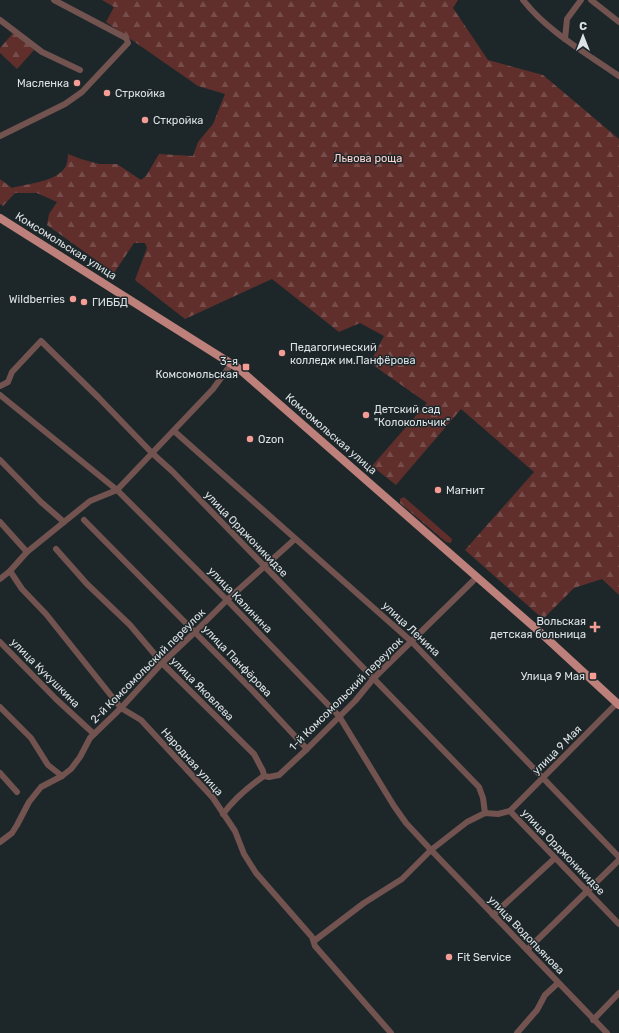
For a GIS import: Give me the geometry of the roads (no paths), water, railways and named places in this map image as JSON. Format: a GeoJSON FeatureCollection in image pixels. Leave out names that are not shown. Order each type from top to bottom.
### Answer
{"type":"FeatureCollection","features":[{"type":"Feature","properties":{"kind":"main road","name":"Комсомольская улица"},"geometry":{"type":"LineString","coordinates":[[0,218],[232,363],[477,577],[618,704]]}},
{"type":"Feature","properties":{"kind":"street"},"geometry":{"type":"LineString","coordinates":[[0,136],[65,104],[82,92],[128,43],[126,38],[57,0]]}},
{"type":"Feature","properties":{"kind":"street"},"geometry":{"type":"LineString","coordinates":[[522,0],[533,13],[565,39],[619,76]]}},
{"type":"Feature","properties":{"kind":"street"},"geometry":{"type":"LineString","coordinates":[[565,39],[567,19],[581,0]]}},
{"type":"Feature","properties":{"kind":"street"},"geometry":{"type":"LineString","coordinates":[[591,0],[619,22]]}},
{"type":"Feature","properties":{"kind":"street"},"geometry":{"type":"LineString","coordinates":[[0,20],[42,52],[80,70]]}},
{"type":"Feature","properties":{"kind":"street","name":"улица Орджоникидзе"},"geometry":{"type":"LineString","coordinates":[[0,386],[8,382],[12,372],[41,341],[152,453],[172,471],[479,787],[483,798],[485,813]]}},
{"type":"Feature","properties":{"kind":"street"},"geometry":{"type":"LineString","coordinates":[[0,579],[10,571],[27,552],[90,501],[117,490],[213,389],[232,363]]}},
{"type":"Feature","properties":{"kind":"street","name":"улица Калинина"},"geometry":{"type":"LineString","coordinates":[[0,395],[117,490],[227,600],[339,716],[394,806],[406,823],[431,850]]}},
{"type":"Feature","properties":{"kind":"street","name":"улица Ленина"},"geometry":{"type":"LineString","coordinates":[[174,431],[412,642],[619,857]]}},
{"type":"Feature","properties":{"kind":"street"},"geometry":{"type":"LineString","coordinates":[[0,460],[41,502],[64,522]]}},
{"type":"Feature","properties":{"kind":"street","name":"улица Панфёрова"},"geometry":{"type":"LineString","coordinates":[[84,520],[251,689],[307,749]]}},
{"type":"Feature","properties":{"kind":"street"},"geometry":{"type":"LineString","coordinates":[[0,522],[27,552]]}},
{"type":"Feature","properties":{"kind":"street","name":"2-й Комсомольский переулок"},"geometry":{"type":"LineString","coordinates":[[0,842],[12,832],[28,802],[41,787],[62,776],[71,769],[80,757],[90,738],[121,708],[162,662],[263,566],[295,539]]}},
{"type":"Feature","properties":{"kind":"street","name":"улица Яковлева"},"geometry":{"type":"LineString","coordinates":[[56,549],[87,584],[130,625],[162,662],[254,754],[264,776]]}},
{"type":"Feature","properties":{"kind":"street","name":"Народная улица"},"geometry":{"type":"LineString","coordinates":[[10,571],[22,589],[46,614],[121,708],[141,720],[213,798],[235,831],[244,854],[256,873],[312,937],[315,946],[391,1033]]}},
{"type":"Feature","properties":{"kind":"street","name":"1-й Комсомольский переулок"},"geometry":{"type":"LineString","coordinates":[[223,814],[232,801],[248,786],[264,776],[279,775],[307,749],[355,701],[374,679],[477,577]]}},
{"type":"Feature","properties":{"kind":"street","name":"улица Кукушкина"},"geometry":{"type":"LineString","coordinates":[[0,642],[8,648],[56,700],[94,734]]}},
{"type":"Feature","properties":{"kind":"street","name":"улица 9 Мая"},"geometry":{"type":"LineString","coordinates":[[510,811],[618,704]]}},
{"type":"Feature","properties":{"kind":"street"},"geometry":{"type":"LineString","coordinates":[[0,707],[31,738],[48,765],[62,776]]}},
{"type":"Feature","properties":{"kind":"street"},"geometry":{"type":"LineString","coordinates":[[0,773],[17,792]]}},
{"type":"Feature","properties":{"kind":"street"},"geometry":{"type":"LineString","coordinates":[[314,941],[364,902],[402,879],[431,850],[467,822],[485,813],[498,814],[510,811]]}},
{"type":"Feature","properties":{"kind":"street","name":"улица Орджоникидзе"},"geometry":{"type":"LineString","coordinates":[[510,811],[619,924]]}},
{"type":"Feature","properties":{"kind":"street","name":"улица Водопьянова"},"geometry":{"type":"LineString","coordinates":[[431,850],[606,1033]]}},
{"type":"Feature","properties":{"kind":"street"},"geometry":{"type":"LineString","coordinates":[[493,915],[555,858]]}},
{"type":"Feature","properties":{"kind":"street"},"geometry":{"type":"LineString","coordinates":[[527,950],[619,860]]}},
{"type":"Feature","properties":{"kind":"street"},"geometry":{"type":"LineString","coordinates":[[517,1033],[537,1010],[545,995],[558,983]]}},
{"type":"Feature","properties":{"kind":"street"},"geometry":{"type":"LineString","coordinates":[[593,1020],[619,993]]}},
{"type":"Feature","properties":{"kind":"place","name":"Масленка"},"geometry":{"type":"Point","coordinates":[77,83]}},
{"type":"Feature","properties":{"kind":"place","name":"Стркойка"},"geometry":{"type":"Point","coordinates":[107,93]}},
{"type":"Feature","properties":{"kind":"place","name":"Сткройка"},"geometry":{"type":"Point","coordinates":[145,120]}},
{"type":"Feature","properties":{"kind":"place","name":"Wildberries"},"geometry":{"type":"Point","coordinates":[73,299]}},
{"type":"Feature","properties":{"kind":"place","name":"ГИББД"},"geometry":{"type":"Point","coordinates":[84,302]}},
{"type":"Feature","properties":{"kind":"place","name":"Педагогический колледж им.Панфёрова"},"geometry":{"type":"Point","coordinates":[282,353]}},
{"type":"Feature","properties":{"kind":"place","name":"3-я Комсомольская"},"geometry":{"type":"Point","coordinates":[246,367]}},
{"type":"Feature","properties":{"kind":"place","name":"Детский сад \"Колокольчик\""},"geometry":{"type":"Point","coordinates":[366,415]}},
{"type":"Feature","properties":{"kind":"place","name":"Ozon"},"geometry":{"type":"Point","coordinates":[250,439]}},
{"type":"Feature","properties":{"kind":"place","name":"Магнит"},"geometry":{"type":"Point","coordinates":[438,490]}},
{"type":"Feature","properties":{"kind":"place","name":"Вольская детская больница"},"geometry":{"type":"Point","coordinates":[595,627]}},
{"type":"Feature","properties":{"kind":"place","name":"Улица 9 Мая"},"geometry":{"type":"Point","coordinates":[593,676]}},
{"type":"Feature","properties":{"kind":"place","name":"Fit Service"},"geometry":{"type":"Point","coordinates":[449,957]}},
{"type":"Feature","properties":{"kind":"park label","name":"Львова роща"},"geometry":{"type":"Point","coordinates":[368,158]}}]}
